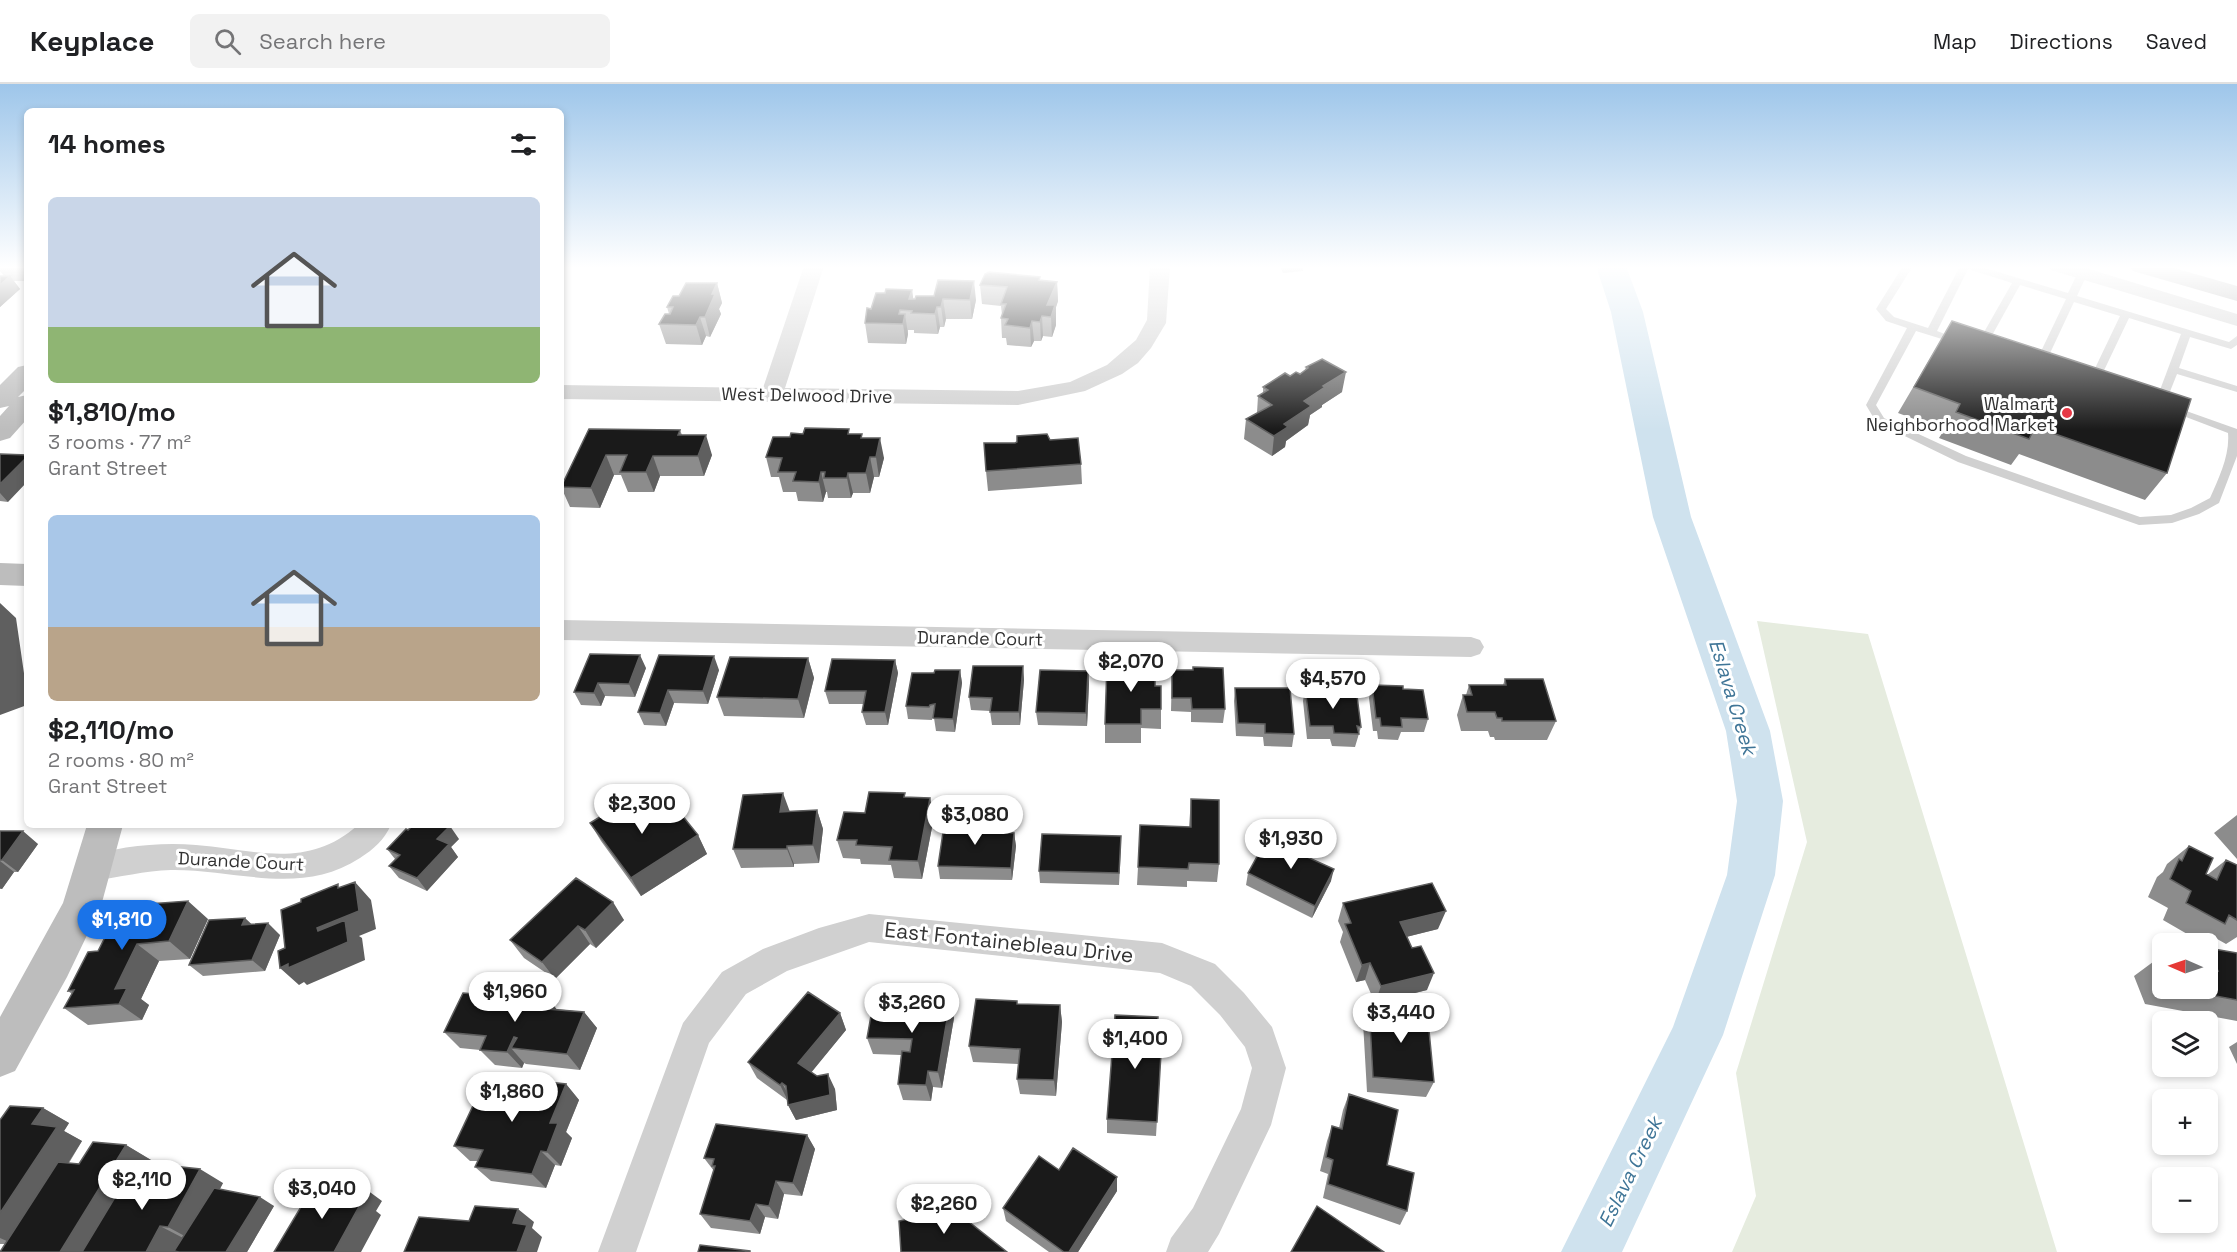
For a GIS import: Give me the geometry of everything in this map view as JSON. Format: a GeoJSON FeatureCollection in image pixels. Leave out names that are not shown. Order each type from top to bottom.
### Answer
{"type":"FeatureCollection","features":[{"type":"Feature","properties":{"kind":"street"},"geometry":{"type":"LineString","coordinates":[[772,395],[796,321]]}},
{"type":"Feature","properties":{"kind":"street","name":"West Delwood Drive"},"geometry":{"type":"LineString","coordinates":[[564,392],[1018,399],[1052,395],[1082,387],[1107,374],[1128,359],[1143,342],[1156,321]]}},
{"type":"Feature","properties":{"kind":"street"},"geometry":{"type":"LineString","coordinates":[[0,400],[24,376]]}},
{"type":"Feature","properties":{"kind":"street"},"geometry":{"type":"LineString","coordinates":[[0,432],[24,406]]}},
{"type":"Feature","properties":{"kind":"street"},"geometry":{"type":"LineString","coordinates":[[0,554],[24,554]]}},
{"type":"Feature","properties":{"kind":"street"},"geometry":{"type":"LineString","coordinates":[[0,574],[24,575]]}},
{"type":"Feature","properties":{"kind":"street","name":"Durande Court"},"geometry":{"type":"LineString","coordinates":[[564,630],[1471,647]]}},
{"type":"Feature","properties":{"kind":"street"},"geometry":{"type":"LineString","coordinates":[[0,1057],[58,954],[82,906],[104,828]]}},
{"type":"Feature","properties":{"kind":"street","name":"Durande Court"},"geometry":{"type":"LineString","coordinates":[[93,868],[170,857],[299,868],[326,863],[352,849],[374,828]]}},
{"type":"Feature","properties":{"kind":"street","name":"East Fontainebleau Drive"},"geometry":{"type":"LineString","coordinates":[[617,1252],[695,1034],[734,983],[775,960],[819,943],[869,928],[1162,958],[1203,975],[1232,1004],[1260,1039],[1269,1068],[1258,1113],[1206,1221],[1185,1252]]}},
{"type":"Feature","properties":{"kind":"lane"},"geometry":{"type":"LineString","coordinates":[[1895,321],[1985,349],[1999,321]]}},
{"type":"Feature","properties":{"kind":"lane"},"geometry":{"type":"LineString","coordinates":[[1931,332],[1937,321]]}},
{"type":"Feature","properties":{"kind":"lane"},"geometry":{"type":"LineString","coordinates":[[2040,366],[2061,321]]}},
{"type":"Feature","properties":{"kind":"lane"},"geometry":{"type":"LineString","coordinates":[[2093,383],[2123,321]]}},
{"type":"Feature","properties":{"kind":"lane"},"geometry":{"type":"LineString","coordinates":[[2147,321],[2186,333],[2235,344]]}},
{"type":"Feature","properties":{"kind":"lane"},"geometry":{"type":"LineString","coordinates":[[1913,326],[1871,405],[1880,420],[1962,459],[2139,521],[2172,519],[2215,500],[2230,460],[2235,432],[2143,398],[2165,392],[2186,333]]}},
{"type":"Feature","properties":{"kind":"lane"},"geometry":{"type":"LineString","coordinates":[[2173,370],[2237,389]]}},
{"type":"Feature","properties":{"kind":"shaded area"},"geometry":{"type":"Polygon","coordinates":[[[1757,621],[1868,634],[2057,1252],[1732,1252],[1756,1196],[1736,1073],[1807,842],[1757,621]]]}},
{"type":"Feature","properties":{"kind":"building"},"geometry":{"type":"Polygon","coordinates":[[[661,321],[698,321],[696,325],[659,324],[661,321]]]}},
{"type":"Feature","properties":{"kind":"building"},"geometry":{"type":"Polygon","coordinates":[[[865,321],[904,321],[903,324],[865,323],[865,321]]]}},
{"type":"Feature","properties":{"kind":"building"},"geometry":{"type":"Polygon","coordinates":[[[1007,321],[1040,321],[1032,321],[1030,328],[1005,325],[1007,321]]]}},
{"type":"Feature","properties":{"kind":"building"},"geometry":{"type":"Polygon","coordinates":[[[1952,321],[2191,399],[2167,473],[2035,427],[2029,439],[1956,412],[1960,404],[1914,387],[1952,321]]]}},
{"type":"Feature","properties":{"kind":"building"},"geometry":{"type":"Polygon","coordinates":[[[1322,359],[1346,372],[1304,401],[1311,406],[1284,424],[1288,427],[1274,436],[1246,419],[1272,405],[1258,396],[1268,390],[1263,387],[1285,373],[1290,376],[1296,372],[1300,374],[1308,368],[1306,367],[1322,359]]]}},
{"type":"Feature","properties":{"kind":"building"},"geometry":{"type":"Polygon","coordinates":[[[805,428],[849,429],[848,434],[862,434],[861,438],[880,438],[876,457],[870,457],[866,473],[848,473],[847,478],[824,478],[825,472],[821,472],[819,482],[793,481],[796,472],[778,472],[782,458],[766,457],[773,437],[790,437],[791,433],[803,434],[805,428]]]}},
{"type":"Feature","properties":{"kind":"building"},"geometry":{"type":"Polygon","coordinates":[[[589,429],[680,430],[678,435],[706,435],[698,456],[653,456],[646,472],[620,472],[627,455],[606,455],[591,488],[564,487],[564,481],[589,429]]]}},
{"type":"Feature","properties":{"kind":"building"},"geometry":{"type":"Polygon","coordinates":[[[1047,434],[1050,440],[1078,438],[1081,464],[986,471],[984,443],[1015,443],[1017,436],[1047,434]]]}},
{"type":"Feature","properties":{"kind":"building"},"geometry":{"type":"Polygon","coordinates":[[[0,454],[24,455],[24,460],[0,484],[0,454]]]}},
{"type":"Feature","properties":{"kind":"building"},"geometry":{"type":"Polygon","coordinates":[[[590,654],[640,655],[629,684],[598,683],[594,693],[574,692],[590,654]]]}},
{"type":"Feature","properties":{"kind":"building"},"geometry":{"type":"Polygon","coordinates":[[[659,655],[714,656],[703,691],[668,690],[660,713],[638,712],[659,655]]]}},
{"type":"Feature","properties":{"kind":"building"},"geometry":{"type":"Polygon","coordinates":[[[730,657],[808,658],[798,699],[717,697],[730,657]]]}},
{"type":"Feature","properties":{"kind":"building"},"geometry":{"type":"Polygon","coordinates":[[[832,659],[895,660],[885,712],[862,712],[866,691],[825,691],[832,659]]]}},
{"type":"Feature","properties":{"kind":"building"},"geometry":{"type":"Polygon","coordinates":[[[1107,664],[1155,664],[1155,686],[1161,686],[1161,709],[1141,709],[1141,724],[1105,724],[1107,664]]]}},
{"type":"Feature","properties":{"kind":"building"},"geometry":{"type":"Polygon","coordinates":[[[973,666],[1023,666],[1019,712],[990,712],[992,698],[969,697],[973,666]]]}},
{"type":"Feature","properties":{"kind":"building"},"geometry":{"type":"Polygon","coordinates":[[[1193,667],[1223,668],[1225,709],[1192,709],[1191,698],[1172,698],[1172,670],[1193,670],[1193,667]]]}},
{"type":"Feature","properties":{"kind":"building"},"geometry":{"type":"Polygon","coordinates":[[[935,670],[960,670],[953,719],[933,718],[935,704],[929,707],[906,706],[912,673],[934,673],[935,670]]]}},
{"type":"Feature","properties":{"kind":"building"},"geometry":{"type":"Polygon","coordinates":[[[1040,670],[1088,671],[1086,713],[1036,712],[1040,670]]]}},
{"type":"Feature","properties":{"kind":"building"},"geometry":{"type":"Polygon","coordinates":[[[1505,679],[1543,679],[1556,721],[1502,721],[1502,718],[1497,718],[1495,712],[1467,712],[1463,695],[1472,695],[1469,685],[1506,685],[1505,679]]]}},
{"type":"Feature","properties":{"kind":"building"},"geometry":{"type":"Polygon","coordinates":[[[1372,685],[1403,686],[1403,689],[1423,690],[1428,719],[1401,718],[1402,727],[1381,726],[1380,718],[1376,718],[1372,685]]]}},
{"type":"Feature","properties":{"kind":"building"},"geometry":{"type":"Polygon","coordinates":[[[1235,688],[1290,688],[1294,734],[1265,733],[1265,724],[1238,723],[1235,688]]]}},
{"type":"Feature","properties":{"kind":"building"},"geometry":{"type":"Polygon","coordinates":[[[1305,688],[1338,688],[1339,696],[1357,696],[1361,727],[1357,726],[1359,734],[1334,733],[1333,726],[1310,726],[1305,688]]]}},
{"type":"Feature","properties":{"kind":"building"},"geometry":{"type":"Polygon","coordinates":[[[869,792],[905,793],[904,797],[930,798],[918,861],[889,860],[892,847],[856,845],[857,840],[837,840],[844,812],[865,813],[869,792]]]}},
{"type":"Feature","properties":{"kind":"building"},"geometry":{"type":"Polygon","coordinates":[[[783,793],[780,812],[817,810],[813,845],[787,846],[787,849],[733,849],[743,795],[783,793]]]}},
{"type":"Feature","properties":{"kind":"building"},"geometry":{"type":"Polygon","coordinates":[[[629,799],[641,814],[653,807],[662,818],[677,809],[698,835],[631,878],[590,823],[629,799]]]}},
{"type":"Feature","properties":{"kind":"building"},"geometry":{"type":"Polygon","coordinates":[[[1191,799],[1219,800],[1219,864],[1189,863],[1188,869],[1138,867],[1140,825],[1191,827],[1191,799]]]}},
{"type":"Feature","properties":{"kind":"building"},"geometry":{"type":"Polygon","coordinates":[[[945,819],[984,820],[982,832],[1014,833],[1011,868],[938,866],[945,819]]]}},
{"type":"Feature","properties":{"kind":"building"},"geometry":{"type":"Polygon","coordinates":[[[410,828],[448,828],[437,839],[449,844],[417,878],[389,866],[400,855],[387,849],[406,829],[410,828]]]}},
{"type":"Feature","properties":{"kind":"building"},"geometry":{"type":"Polygon","coordinates":[[[0,831],[23,831],[2,860],[0,860],[0,831]]]}},
{"type":"Feature","properties":{"kind":"building"},"geometry":{"type":"Polygon","coordinates":[[[1270,833],[1296,845],[1293,851],[1334,869],[1315,906],[1248,873],[1270,833]]]}},
{"type":"Feature","properties":{"kind":"building"},"geometry":{"type":"Polygon","coordinates":[[[1042,834],[1121,836],[1119,873],[1039,871],[1042,834]]]}},
{"type":"Feature","properties":{"kind":"building"},"geometry":{"type":"Polygon","coordinates":[[[2189,846],[2213,858],[2206,874],[2217,880],[2226,860],[2237,865],[2237,920],[2229,915],[2225,924],[2186,903],[2191,891],[2170,879],[2179,859],[2182,861],[2189,846]]]}},
{"type":"Feature","properties":{"kind":"building"},"geometry":{"type":"Polygon","coordinates":[[[576,878],[613,902],[585,930],[578,926],[542,962],[510,940],[576,878]]]}},
{"type":"Feature","properties":{"kind":"building"},"geometry":{"type":"Polygon","coordinates":[[[355,882],[359,911],[317,928],[318,931],[345,920],[348,942],[288,968],[288,964],[280,968],[278,951],[285,948],[281,910],[338,884],[338,888],[355,882]]]}},
{"type":"Feature","properties":{"kind":"building"},"geometry":{"type":"Polygon","coordinates":[[[1432,883],[1446,911],[1400,922],[1412,948],[1421,946],[1434,973],[1381,986],[1370,963],[1362,965],[1345,924],[1351,923],[1343,903],[1432,883]]]}},
{"type":"Feature","properties":{"kind":"building"},"geometry":{"type":"Polygon","coordinates":[[[188,901],[169,941],[137,944],[115,989],[127,988],[119,1004],[64,1008],[74,990],[68,991],[88,952],[98,951],[121,906],[188,901]]]}},
{"type":"Feature","properties":{"kind":"building"},"geometry":{"type":"Polygon","coordinates":[[[245,918],[242,925],[268,923],[252,960],[189,965],[209,920],[245,918]]]}},
{"type":"Feature","properties":{"kind":"building"},"geometry":{"type":"Polygon","coordinates":[[[2218,950],[2237,953],[2237,1000],[2218,996],[2218,950]]]}},
{"type":"Feature","properties":{"kind":"building"},"geometry":{"type":"Polygon","coordinates":[[[808,992],[840,1013],[798,1063],[817,1076],[828,1074],[830,1095],[788,1105],[786,1086],[782,1083],[780,1085],[748,1062],[808,992]]]}},
{"type":"Feature","properties":{"kind":"building"},"geometry":{"type":"Polygon","coordinates":[[[463,993],[550,1001],[547,1009],[584,1012],[567,1054],[511,1048],[517,1038],[514,1037],[507,1052],[480,1050],[486,1036],[444,1032],[463,993]]]}},
{"type":"Feature","properties":{"kind":"building"},"geometry":{"type":"Polygon","coordinates":[[[874,999],[950,1002],[938,1072],[928,1071],[926,1085],[898,1084],[902,1051],[910,1052],[912,1039],[867,1038],[874,999]]]}},
{"type":"Feature","properties":{"kind":"building"},"geometry":{"type":"Polygon","coordinates":[[[976,999],[1017,1001],[1017,1004],[1060,1005],[1054,1080],[1017,1079],[1020,1049],[969,1046],[976,999]]]}},
{"type":"Feature","properties":{"kind":"building"},"geometry":{"type":"Polygon","coordinates":[[[1369,1005],[1427,1010],[1434,1082],[1373,1077],[1369,1005]]]}},
{"type":"Feature","properties":{"kind":"building"},"geometry":{"type":"Polygon","coordinates":[[[1115,1015],[1158,1017],[1156,1053],[1161,1053],[1157,1122],[1107,1119],[1115,1015]]]}},
{"type":"Feature","properties":{"kind":"building"},"geometry":{"type":"Polygon","coordinates":[[[487,1076],[566,1084],[550,1123],[558,1123],[547,1152],[541,1151],[532,1174],[475,1167],[483,1150],[454,1146],[487,1076]]]}},
{"type":"Feature","properties":{"kind":"building"},"geometry":{"type":"Polygon","coordinates":[[[1349,1094],[1398,1110],[1387,1165],[1414,1173],[1407,1211],[1328,1184],[1333,1160],[1326,1157],[1332,1126],[1342,1129],[1349,1094]]]}},
{"type":"Feature","properties":{"kind":"building"},"geometry":{"type":"Polygon","coordinates":[[[10,1106],[43,1108],[32,1124],[57,1127],[0,1213],[0,1120],[10,1106]]]}},
{"type":"Feature","properties":{"kind":"building"},"geometry":{"type":"Polygon","coordinates":[[[716,1124],[807,1135],[793,1183],[776,1181],[769,1206],[756,1204],[750,1221],[700,1214],[715,1166],[712,1166],[714,1159],[704,1158],[716,1124]]]}},
{"type":"Feature","properties":{"kind":"building"},"geometry":{"type":"Polygon","coordinates":[[[93,1142],[126,1145],[60,1252],[0,1252],[58,1162],[79,1164],[93,1142]]]}},
{"type":"Feature","properties":{"kind":"building"},"geometry":{"type":"Polygon","coordinates":[[[1073,1148],[1117,1177],[1069,1252],[1064,1252],[1003,1208],[1039,1156],[1059,1170],[1073,1148]]]}},
{"type":"Feature","properties":{"kind":"building"},"geometry":{"type":"Polygon","coordinates":[[[153,1164],[200,1169],[168,1227],[160,1226],[146,1252],[82,1252],[123,1184],[141,1185],[153,1164]]]}},
{"type":"Feature","properties":{"kind":"building"},"geometry":{"type":"Polygon","coordinates":[[[333,1181],[363,1187],[355,1200],[362,1201],[334,1252],[274,1252],[311,1190],[327,1192],[333,1181]]]}},
{"type":"Feature","properties":{"kind":"building"},"geometry":{"type":"Polygon","coordinates":[[[214,1188],[260,1197],[226,1252],[174,1251],[214,1188]]]}},
{"type":"Feature","properties":{"kind":"building"},"geometry":{"type":"Polygon","coordinates":[[[475,1206],[518,1209],[513,1223],[527,1225],[517,1252],[404,1252],[419,1217],[469,1221],[475,1206]]]}},
{"type":"Feature","properties":{"kind":"building"},"geometry":{"type":"Polygon","coordinates":[[[1317,1206],[1384,1252],[1291,1252],[1317,1206]]]}},
{"type":"Feature","properties":{"kind":"building"},"geometry":{"type":"Polygon","coordinates":[[[954,1210],[1007,1252],[901,1252],[899,1221],[954,1210]]]}},
{"type":"Feature","properties":{"kind":"building"},"geometry":{"type":"Polygon","coordinates":[[[700,1245],[750,1251],[750,1252],[698,1252],[700,1245]]]}},
{"type":"Feature","properties":{"kind":"waterway","name":"Eslava Creek"},"geometry":{"type":"LineString","coordinates":[[1591,1252],[1697,1035],[1751,875],[1760,801],[1748,731],[1672,517],[1629,321]]}},
{"type":"Feature","properties":{"kind":"place","name":"Walmart Neighborhood Market"},"geometry":{"type":"Point","coordinates":[2067,413]}}]}
